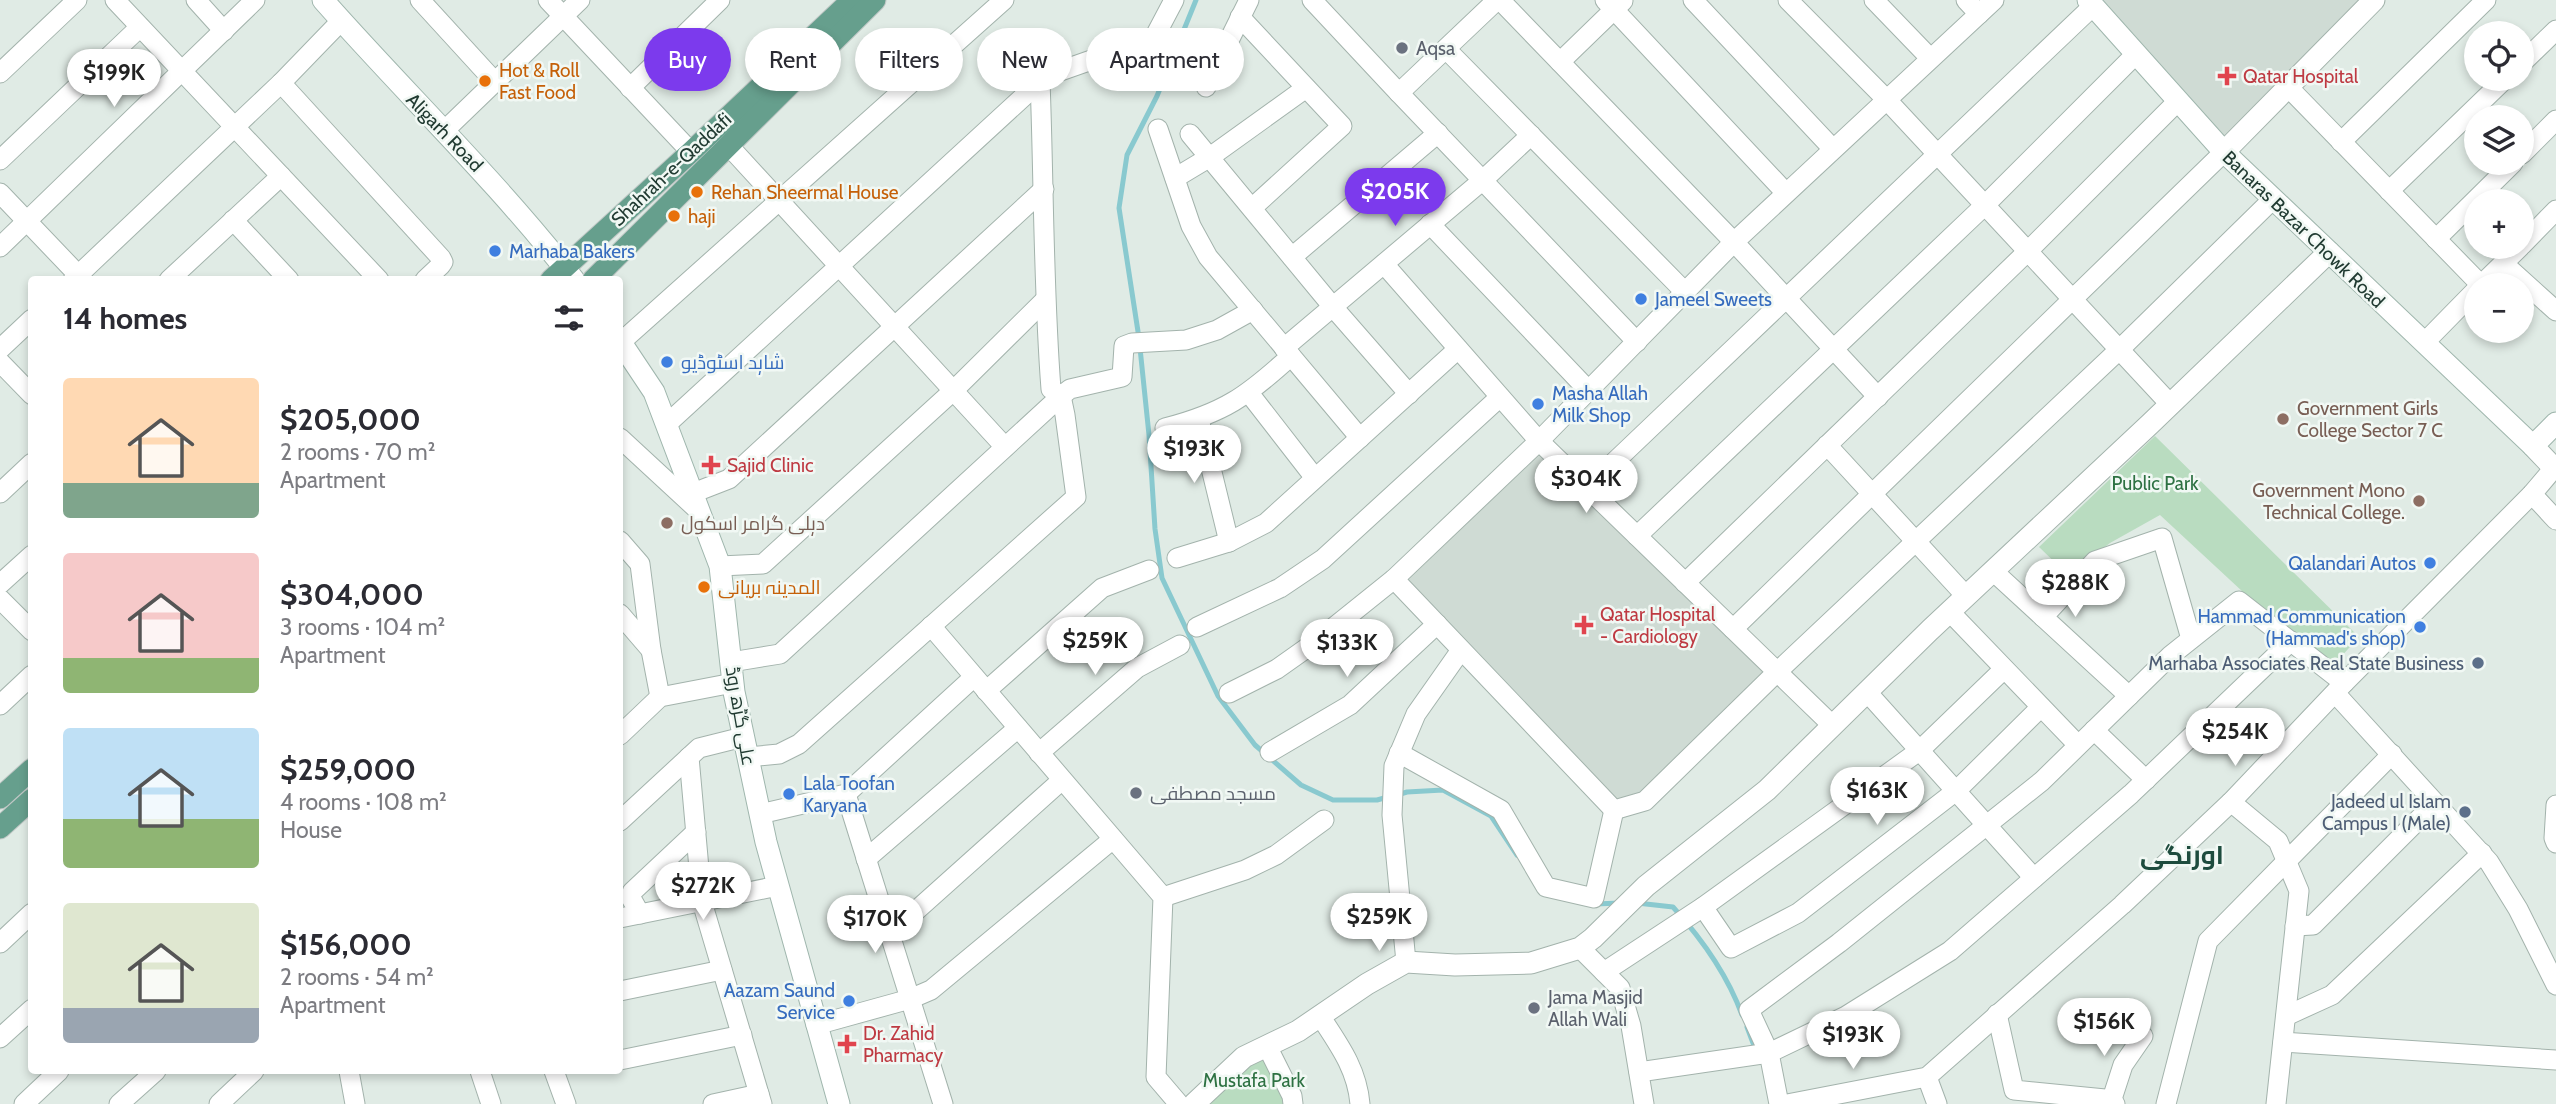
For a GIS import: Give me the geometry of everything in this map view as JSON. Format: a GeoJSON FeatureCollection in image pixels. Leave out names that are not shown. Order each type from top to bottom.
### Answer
{"type":"FeatureCollection","features":[{"type":"Feature","properties":{"kind":"main road","name":"Aligarh Road"},"geometry":{"type":"LineString","coordinates":[[323,0],[497,186],[563,276]]}},
{"type":"Feature","properties":{"kind":"main road"},"geometry":{"type":"LineString","coordinates":[[2224,152],[2374,0]]}},
{"type":"Feature","properties":{"kind":"main road","name":"Shahrah-e-Qaddafi"},"geometry":{"type":"LineString","coordinates":[[597,276],[728,145],[864,2]]}},
{"type":"Feature","properties":{"kind":"main road","name":"Shahrah-e-Qaddafi"},"geometry":{"type":"LineString","coordinates":[[563,276],[691,152],[864,2]]}},
{"type":"Feature","properties":{"kind":"main road","name":"Banaras Bazar Chowk Road"},"geometry":{"type":"LineString","coordinates":[[2090,3],[2224,152],[2555,467]]}},
{"type":"Feature","properties":{"kind":"main road"},"geometry":{"type":"LineString","coordinates":[[1194,1104],[1244,1057],[1298,1031],[1367,984],[1406,962],[1455,965],[1531,962],[1580,948],[1646,886],[1767,790],[1966,596],[2329,252]]}},
{"type":"Feature","properties":{"kind":"main road","name":"علی گڑھ روڈ"},"geometry":{"type":"LineString","coordinates":[[623,346],[654,392],[720,566],[732,672],[760,814],[839,1104]]}},
{"type":"Feature","properties":{"kind":"main road"},"geometry":{"type":"LineString","coordinates":[[2533,446],[2556,423]]}},
{"type":"Feature","properties":{"kind":"main road"},"geometry":{"type":"LineString","coordinates":[[0,798],[28,773]]}},
{"type":"Feature","properties":{"kind":"main road"},"geometry":{"type":"LineString","coordinates":[[0,828],[28,803]]}},
{"type":"Feature","properties":{"kind":"street"},"geometry":{"type":"LineString","coordinates":[[0,73],[77,0]]}},
{"type":"Feature","properties":{"kind":"street"},"geometry":{"type":"LineString","coordinates":[[115,0],[375,276]]}},
{"type":"Feature","properties":{"kind":"street"},"geometry":{"type":"LineString","coordinates":[[196,0],[224,31]]}},
{"type":"Feature","properties":{"kind":"street"},"geometry":{"type":"LineString","coordinates":[[0,247],[255,0]]}},
{"type":"Feature","properties":{"kind":"street"},"geometry":{"type":"LineString","coordinates":[[420,0],[495,82]]}},
{"type":"Feature","properties":{"kind":"street"},"geometry":{"type":"LineString","coordinates":[[548,0],[691,152]]}},
{"type":"Feature","properties":{"kind":"street"},"geometry":{"type":"LineString","coordinates":[[444,131],[580,0]]}},
{"type":"Feature","properties":{"kind":"street"},"geometry":{"type":"LineString","coordinates":[[630,88],[720,0]]}},
{"type":"Feature","properties":{"kind":"street"},"geometry":{"type":"LineString","coordinates":[[623,339],[1004,0]]}},
{"type":"Feature","properties":{"kind":"street"},"geometry":{"type":"LineString","coordinates":[[1072,67],[1154,38],[1174,0]]}},
{"type":"Feature","properties":{"kind":"street"},"geometry":{"type":"LineString","coordinates":[[1399,93],[1499,0],[1734,242],[1878,397]]}},
{"type":"Feature","properties":{"kind":"street"},"geometry":{"type":"LineString","coordinates":[[1693,0],[1833,149]]}},
{"type":"Feature","properties":{"kind":"street"},"geometry":{"type":"LineString","coordinates":[[1788,0],[1886,99],[2171,404]]}},
{"type":"Feature","properties":{"kind":"street"},"geometry":{"type":"LineString","coordinates":[[1874,0],[1930,58]]}},
{"type":"Feature","properties":{"kind":"street"},"geometry":{"type":"LineString","coordinates":[[1229,692],[1277,669],[1394,579],[1539,441],[1734,242],[1930,58],[1972,7],[1994,0]]}},
{"type":"Feature","properties":{"kind":"street"},"geometry":{"type":"LineString","coordinates":[[2341,142],[2486,0]]}},
{"type":"Feature","properties":{"kind":"street"},"geometry":{"type":"LineString","coordinates":[[1315,1],[1637,342]]}},
{"type":"Feature","properties":{"kind":"street"},"geometry":{"type":"LineString","coordinates":[[1560,62],[1614,3],[1786,192]]}},
{"type":"Feature","properties":{"kind":"street"},"geometry":{"type":"LineString","coordinates":[[1587,488],[2090,3]]}},
{"type":"Feature","properties":{"kind":"street"},"geometry":{"type":"LineString","coordinates":[[1235,28],[1244,9],[1306,88],[1342,126],[1252,208]]}},
{"type":"Feature","properties":{"kind":"street"},"geometry":{"type":"LineString","coordinates":[[80,276],[281,83],[341,21]]}},
{"type":"Feature","properties":{"kind":"street"},"geometry":{"type":"LineString","coordinates":[[0,160],[140,27]]}},
{"type":"Feature","properties":{"kind":"street"},"geometry":{"type":"LineString","coordinates":[[2534,51],[2556,30]]}},
{"type":"Feature","properties":{"kind":"street"},"geometry":{"type":"LineString","coordinates":[[1446,49],[1685,292]]}},
{"type":"Feature","properties":{"kind":"street"},"geometry":{"type":"LineString","coordinates":[[1637,536],[1985,205],[2136,54]]}},
{"type":"Feature","properties":{"kind":"street"},"geometry":{"type":"LineString","coordinates":[[281,83],[442,258],[442,265],[430,276]]}},
{"type":"Feature","properties":{"kind":"street"},"geometry":{"type":"LineString","coordinates":[[2288,87],[2469,273]]}},
{"type":"Feature","properties":{"kind":"street"},"geometry":{"type":"LineString","coordinates":[[1175,178],[1210,157],[1306,88]]}},
{"type":"Feature","properties":{"kind":"street"},"geometry":{"type":"LineString","coordinates":[[667,424],[1029,91]]}},
{"type":"Feature","properties":{"kind":"street"},"geometry":{"type":"LineString","coordinates":[[623,818],[699,748],[746,747],[779,754],[799,744],[1076,497],[1061,396],[1051,389],[1044,301],[1040,91]]}},
{"type":"Feature","properties":{"kind":"street"},"geometry":{"type":"LineString","coordinates":[[2389,191],[2493,91]]}},
{"type":"Feature","properties":{"kind":"street"},"geometry":{"type":"LineString","coordinates":[[1685,583],[2028,251],[2178,101]]}},
{"type":"Feature","properties":{"kind":"street"},"geometry":{"type":"LineString","coordinates":[[2534,142],[2556,120]]}},
{"type":"Feature","properties":{"kind":"street"},"geometry":{"type":"LineString","coordinates":[[1158,129],[1191,226],[1208,257],[1360,438]]}},
{"type":"Feature","properties":{"kind":"street"},"geometry":{"type":"LineString","coordinates":[[1292,257],[1438,133]]}},
{"type":"Feature","properties":{"kind":"street"},"geometry":{"type":"LineString","coordinates":[[1190,134],[1409,394]]}},
{"type":"Feature","properties":{"kind":"street"},"geometry":{"type":"LineString","coordinates":[[1165,428],[1199,419],[1248,393],[1333,307],[1483,180],[1531,135]]}},
{"type":"Feature","properties":{"kind":"street"},"geometry":{"type":"LineString","coordinates":[[728,145],[1005,447]]}},
{"type":"Feature","properties":{"kind":"street"},"geometry":{"type":"LineString","coordinates":[[1733,629],[2224,152]]}},
{"type":"Feature","properties":{"kind":"street"},"geometry":{"type":"LineString","coordinates":[[2435,239],[2501,175]]}},
{"type":"Feature","properties":{"kind":"street"},"geometry":{"type":"LineString","coordinates":[[181,276],[233,220],[281,176]]}},
{"type":"Feature","properties":{"kind":"street"},"geometry":{"type":"LineString","coordinates":[[623,440],[697,502],[729,479],[1044,189]]}},
{"type":"Feature","properties":{"kind":"street"},"geometry":{"type":"LineString","coordinates":[[0,193],[76,276]]}},
{"type":"Feature","properties":{"kind":"street"},"geometry":{"type":"LineString","coordinates":[[1614,810],[1645,801],[1777,672],[2120,349],[2273,199]]}},
{"type":"Feature","properties":{"kind":"street"},"geometry":{"type":"LineString","coordinates":[[2534,233],[2556,210]]}},
{"type":"Feature","properties":{"kind":"street"},"geometry":{"type":"LineString","coordinates":[[233,220],[285,276]]}},
{"type":"Feature","properties":{"kind":"street"},"geometry":{"type":"LineString","coordinates":[[1430,224],[1589,391]]}},
{"type":"Feature","properties":{"kind":"street"},"geometry":{"type":"LineString","coordinates":[[2494,273],[2509,259]]}},
{"type":"Feature","properties":{"kind":"street"},"geometry":{"type":"LineString","coordinates":[[1384,264],[1539,441],[1832,726]]}},
{"type":"Feature","properties":{"kind":"street"},"geometry":{"type":"LineString","coordinates":[[2504,264],[2555,308]]}},
{"type":"Feature","properties":{"kind":"street"},"geometry":{"type":"LineString","coordinates":[[720,566],[763,564],[953,391],[1044,301]]}},
{"type":"Feature","properties":{"kind":"street"},"geometry":{"type":"LineString","coordinates":[[2424,343],[2464,302]]}},
{"type":"Feature","properties":{"kind":"street"},"geometry":{"type":"LineString","coordinates":[[623,728],[660,697],[780,654],[1061,396],[1070,389],[1122,377],[1124,346],[1186,340],[1217,330],[1252,310]]}},
{"type":"Feature","properties":{"kind":"street"},"geometry":{"type":"LineString","coordinates":[[0,349],[28,323]]}},
{"type":"Feature","properties":{"kind":"street"},"geometry":{"type":"LineString","coordinates":[[1177,558],[1228,542],[1266,523],[1458,349]]}},
{"type":"Feature","properties":{"kind":"street"},"geometry":{"type":"LineString","coordinates":[[0,362],[28,391]]}},
{"type":"Feature","properties":{"kind":"street"},"geometry":{"type":"LineString","coordinates":[[1248,393],[1315,478]]}},
{"type":"Feature","properties":{"kind":"street"},"geometry":{"type":"LineString","coordinates":[[1197,627],[1280,588],[1323,559],[1500,397]]}},
{"type":"Feature","properties":{"kind":"street"},"geometry":{"type":"LineString","coordinates":[[1199,419],[1228,542]]}},
{"type":"Feature","properties":{"kind":"street"},"geometry":{"type":"LineString","coordinates":[[1827,445],[1966,596]]}},
{"type":"Feature","properties":{"kind":"street"},"geometry":{"type":"LineString","coordinates":[[0,494],[28,467]]}},
{"type":"Feature","properties":{"kind":"street"},"geometry":{"type":"LineString","coordinates":[[1787,1104],[1927,1077],[2122,905],[2231,802],[2532,494],[2555,467]]}},
{"type":"Feature","properties":{"kind":"street"},"geometry":{"type":"LineString","coordinates":[[2532,494],[2556,520]]}},
{"type":"Feature","properties":{"kind":"street"},"geometry":{"type":"LineString","coordinates":[[2043,617],[2095,561],[2162,538],[2191,639]]}},
{"type":"Feature","properties":{"kind":"street"},"geometry":{"type":"LineString","coordinates":[[623,544],[640,564],[650,650],[660,697]]}},
{"type":"Feature","properties":{"kind":"street"},"geometry":{"type":"LineString","coordinates":[[0,584],[28,559]]}},
{"type":"Feature","properties":{"kind":"street"},"geometry":{"type":"LineString","coordinates":[[760,814],[846,794],[1102,588],[1149,570]]}},
{"type":"Feature","properties":{"kind":"street"},"geometry":{"type":"LineString","coordinates":[[1993,571],[2129,696]]}},
{"type":"Feature","properties":{"kind":"street"},"geometry":{"type":"LineString","coordinates":[[1394,579],[1614,810]]}},
{"type":"Feature","properties":{"kind":"street"},"geometry":{"type":"LineString","coordinates":[[1779,1104],[1749,1010],[1839,943],[2042,781],[2169,656],[2239,601],[2291,641],[2340,688],[2392,754],[2482,853],[2518,909],[2556,985]]}},
{"type":"Feature","properties":{"kind":"street"},"geometry":{"type":"LineString","coordinates":[[3,609],[28,628]]}},
{"type":"Feature","properties":{"kind":"street"},"geometry":{"type":"LineString","coordinates":[[1950,612],[2078,746]]}},
{"type":"Feature","properties":{"kind":"street"},"geometry":{"type":"LineString","coordinates":[[623,618],[650,650]]}},
{"type":"Feature","properties":{"kind":"street"},"geometry":{"type":"LineString","coordinates":[[1270,752],[1350,705],[1437,624]]}},
{"type":"Feature","properties":{"kind":"street"},"geometry":{"type":"LineString","coordinates":[[931,626],[1163,897],[1156,1077],[1179,1104]]}},
{"type":"Feature","properties":{"kind":"street"},"geometry":{"type":"LineString","coordinates":[[1639,1072],[1763,1054],[1846,1016],[1950,951],[2146,780],[2291,641]]}},
{"type":"Feature","properties":{"kind":"street"},"geometry":{"type":"LineString","coordinates":[[1039,753],[1137,668],[1180,645]]}},
{"type":"Feature","properties":{"kind":"street"},"geometry":{"type":"LineString","coordinates":[[1406,962],[1392,815],[1391,785],[1394,766],[1416,714],[1461,650]]}},
{"type":"Feature","properties":{"kind":"street"},"geometry":{"type":"LineString","coordinates":[[1604,972],[1698,910],[1919,751],[2004,669]]}},
{"type":"Feature","properties":{"kind":"street"},"geometry":{"type":"LineString","coordinates":[[0,705],[28,679]]}},
{"type":"Feature","properties":{"kind":"street"},"geometry":{"type":"LineString","coordinates":[[1867,692],[2034,878]]}},
{"type":"Feature","properties":{"kind":"street"},"geometry":{"type":"LineString","coordinates":[[1698,910],[1731,948],[1798,913],[1955,791],[2042,707]]}},
{"type":"Feature","properties":{"kind":"street"},"geometry":{"type":"LineString","coordinates":[[866,859],[1018,728]]}},
{"type":"Feature","properties":{"kind":"street"},"geometry":{"type":"LineString","coordinates":[[2094,730],[2146,780]]}},
{"type":"Feature","properties":{"kind":"street"},"geometry":{"type":"LineString","coordinates":[[1399,753],[1501,810],[1546,887],[1594,898],[1614,810]]}},
{"type":"Feature","properties":{"kind":"street"},"geometry":{"type":"LineString","coordinates":[[2166,1104],[2208,941],[2392,754]]}},
{"type":"Feature","properties":{"kind":"street"},"geometry":{"type":"LineString","coordinates":[[689,757],[702,902],[760,1099],[713,1104]]}},
{"type":"Feature","properties":{"kind":"street"},"geometry":{"type":"LineString","coordinates":[[890,934],[1062,779]]}},
{"type":"Feature","properties":{"kind":"street"},"geometry":{"type":"LineString","coordinates":[[846,794],[943,1104]]}},
{"type":"Feature","properties":{"kind":"street"},"geometry":{"type":"LineString","coordinates":[[2231,802],[2278,841],[2299,891],[2276,1104]]}},
{"type":"Feature","properties":{"kind":"street"},"geometry":{"type":"LineString","coordinates":[[2295,926],[2313,925],[2435,803]]}},
{"type":"Feature","properties":{"kind":"street"},"geometry":{"type":"LineString","coordinates":[[2556,805],[2556,843]]}},
{"type":"Feature","properties":{"kind":"street"},"geometry":{"type":"LineString","coordinates":[[1163,897],[1245,870],[1276,855],[1324,820]]}},
{"type":"Feature","properties":{"kind":"street"},"geometry":{"type":"LineString","coordinates":[[640,914],[631,898],[632,892],[696,832]]}},
{"type":"Feature","properties":{"kind":"street"},"geometry":{"type":"LineString","coordinates":[[816,1025],[910,999],[931,990],[1112,839]]}},
{"type":"Feature","properties":{"kind":"street"},"geometry":{"type":"LineString","coordinates":[[2286,1016],[2332,995],[2482,853]]}},
{"type":"Feature","properties":{"kind":"street"},"geometry":{"type":"LineString","coordinates":[[623,917],[778,886]]}},
{"type":"Feature","properties":{"kind":"street"},"geometry":{"type":"LineString","coordinates":[[0,943],[28,917]]}},
{"type":"Feature","properties":{"kind":"street"},"geometry":{"type":"LineString","coordinates":[[1580,948],[1620,988],[1631,1026],[1644,1104]]}},
{"type":"Feature","properties":{"kind":"street"},"geometry":{"type":"LineString","coordinates":[[623,990],[722,970]]}},
{"type":"Feature","properties":{"kind":"street"},"geometry":{"type":"LineString","coordinates":[[0,1038],[28,1013]]}},
{"type":"Feature","properties":{"kind":"street"},"geometry":{"type":"LineString","coordinates":[[1997,1014],[2014,1090],[2105,1099],[2113,1103],[2123,1065],[2143,1036]]}},
{"type":"Feature","properties":{"kind":"street"},"geometry":{"type":"LineString","coordinates":[[1320,1016],[1351,1063],[1359,1088],[1360,1104]]}},
{"type":"Feature","properties":{"kind":"street"},"geometry":{"type":"LineString","coordinates":[[623,1059],[742,1035]]}},
{"type":"Feature","properties":{"kind":"street"},"geometry":{"type":"LineString","coordinates":[[2283,1042],[2556,1060]]}},
{"type":"Feature","properties":{"kind":"street"},"geometry":{"type":"LineString","coordinates":[[1267,1046],[1292,1096],[1293,1104]]}},
{"type":"Feature","properties":{"kind":"street"},"geometry":{"type":"LineString","coordinates":[[24,1104],[56,1074]]}},
{"type":"Feature","properties":{"kind":"street"},"geometry":{"type":"LineString","coordinates":[[119,1104],[153,1074]]}},
{"type":"Feature","properties":{"kind":"street"},"geometry":{"type":"LineString","coordinates":[[219,1104],[251,1074]]}},
{"type":"Feature","properties":{"kind":"street"},"geometry":{"type":"LineString","coordinates":[[349,1074],[350,1101]]}},
{"type":"Feature","properties":{"kind":"street"},"geometry":{"type":"LineString","coordinates":[[481,1074],[491,1104]]}},
{"type":"Feature","properties":{"kind":"street"},"geometry":{"type":"LineString","coordinates":[[559,1074],[566,1104]]}},
{"type":"Feature","properties":{"kind":"street"},"geometry":{"type":"LineString","coordinates":[[1927,1077],[1937,1104]]}},
{"type":"Feature","properties":{"kind":"shaded area","name":"Qatar Hospital"},"geometry":{"type":"Polygon","coordinates":[[[2087,0],[2374,0],[2224,152],[2087,0]]]}},
{"type":"Feature","properties":{"kind":"shaded area","name":"Qatar Hospital - Cardiology"},"geometry":{"type":"Polygon","coordinates":[[[1539,441],[1777,672],[1645,801],[1614,810],[1394,579],[1539,441]]]}},
{"type":"Feature","properties":{"kind":"green space","name":"Public Park"},"geometry":{"type":"Polygon","coordinates":[[[2155,436],[2359,637],[2328,671],[2160,515],[2110,543],[2068,575],[2039,547],[2155,436]]]}},
{"type":"Feature","properties":{"kind":"green space","name":"Mustafa Park"},"geometry":{"type":"Polygon","coordinates":[[[1267,1046],[1293,1104],[1194,1104],[1267,1046]]]}},
{"type":"Feature","properties":{"kind":"waterway"},"geometry":{"type":"LineString","coordinates":[[1139,338],[1119,208],[1127,155],[1157,96],[1196,0]]}},
{"type":"Feature","properties":{"kind":"waterway"},"geometry":{"type":"LineString","coordinates":[[1140,348],[1155,529],[1162,578],[1218,696],[1255,745],[1301,785],[1333,800],[1377,800],[1388,797]]}},
{"type":"Feature","properties":{"kind":"waterway"},"geometry":{"type":"LineString","coordinates":[[1397,795],[1443,790],[1491,816],[1517,855]]}},
{"type":"Feature","properties":{"kind":"waterway"},"geometry":{"type":"LineString","coordinates":[[1595,904],[1620,903]]}},
{"type":"Feature","properties":{"kind":"waterway"},"geometry":{"type":"LineString","coordinates":[[1637,903],[1673,907],[1713,958],[1742,1015]]}},
{"type":"Feature","properties":{"kind":"waterway"},"geometry":{"type":"LineString","coordinates":[[1747,1027],[1756,1051]]}},
{"type":"Feature","properties":{"kind":"place","name":"Aqsa"},"geometry":{"type":"Point","coordinates":[1402,48]}},
{"type":"Feature","properties":{"kind":"place","name":"Qatar Hospital"},"geometry":{"type":"Point","coordinates":[2227,76]}},
{"type":"Feature","properties":{"kind":"place","name":"Hot & Roll Fast Food"},"geometry":{"type":"Point","coordinates":[485,81]}},
{"type":"Feature","properties":{"kind":"place","name":"Rehan Sheermal House"},"geometry":{"type":"Point","coordinates":[697,192]}},
{"type":"Feature","properties":{"kind":"place","name":"haji"},"geometry":{"type":"Point","coordinates":[674,216]}},
{"type":"Feature","properties":{"kind":"place","name":"Marhaba Bakers"},"geometry":{"type":"Point","coordinates":[495,251]}},
{"type":"Feature","properties":{"kind":"place","name":"Jameel Sweets"},"geometry":{"type":"Point","coordinates":[1641,299]}},
{"type":"Feature","properties":{"kind":"place","name":"شاہد اسٹوڈیو"},"geometry":{"type":"Point","coordinates":[667,362]}},
{"type":"Feature","properties":{"kind":"place","name":"Masha Allah Milk Shop"},"geometry":{"type":"Point","coordinates":[1538,404]}},
{"type":"Feature","properties":{"kind":"place","name":"Government Girls College Sector 7 C"},"geometry":{"type":"Point","coordinates":[2283,419]}},
{"type":"Feature","properties":{"kind":"place","name":"Sajid Clinic"},"geometry":{"type":"Point","coordinates":[711,465]}},
{"type":"Feature","properties":{"kind":"place","name":"Government Mono Technical College."},"geometry":{"type":"Point","coordinates":[2419,501]}},
{"type":"Feature","properties":{"kind":"place","name":"دہلی گرامر اسکول"},"geometry":{"type":"Point","coordinates":[667,523]}},
{"type":"Feature","properties":{"kind":"place","name":"Qalandari Autos"},"geometry":{"type":"Point","coordinates":[2430,563]}},
{"type":"Feature","properties":{"kind":"place","name":"المدینہ بریانی"},"geometry":{"type":"Point","coordinates":[704,587]}},
{"type":"Feature","properties":{"kind":"place","name":"Qatar Hospital - Cardiology"},"geometry":{"type":"Point","coordinates":[1584,625]}},
{"type":"Feature","properties":{"kind":"place","name":"Hammad Communication (Hammad's shop)"},"geometry":{"type":"Point","coordinates":[2420,627]}},
{"type":"Feature","properties":{"kind":"place","name":"Marhaba Associates Real State Business"},"geometry":{"type":"Point","coordinates":[2478,663]}},
{"type":"Feature","properties":{"kind":"place","name":"مسجد مصطفی"},"geometry":{"type":"Point","coordinates":[1136,793]}},
{"type":"Feature","properties":{"kind":"place","name":"Lala Toofan Karyana"},"geometry":{"type":"Point","coordinates":[789,794]}},
{"type":"Feature","properties":{"kind":"place","name":"Jadeed ul Islam Campus I (Male)"},"geometry":{"type":"Point","coordinates":[2465,812]}},
{"type":"Feature","properties":{"kind":"place","name":"Aazam Saund Service"},"geometry":{"type":"Point","coordinates":[849,1001]}},
{"type":"Feature","properties":{"kind":"place","name":"Jama Masjid Allah Wali"},"geometry":{"type":"Point","coordinates":[1534,1008]}},
{"type":"Feature","properties":{"kind":"place","name":"Dr. Zahid Pharmacy"},"geometry":{"type":"Point","coordinates":[847,1044]}},
{"type":"Feature","properties":{"kind":"district","name":"اورنگی"},"geometry":{"type":"Point","coordinates":[2182,855]}}]}
